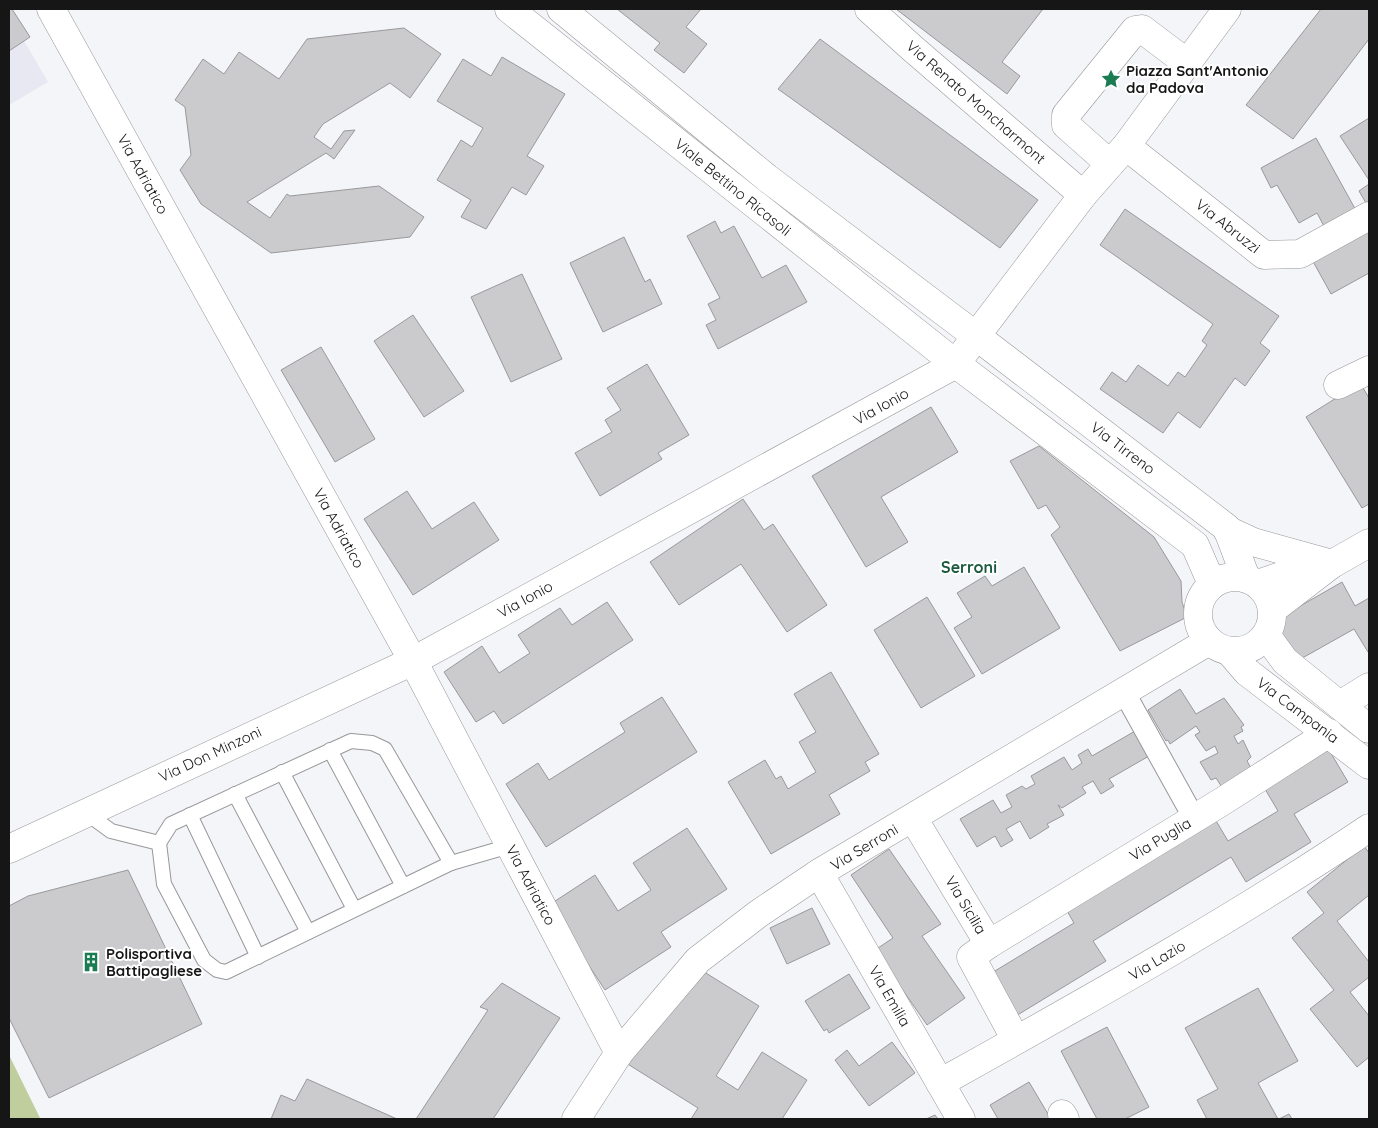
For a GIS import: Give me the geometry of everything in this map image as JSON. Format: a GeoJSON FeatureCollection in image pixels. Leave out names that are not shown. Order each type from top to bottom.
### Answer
{"type":"FeatureCollection","features":[{"type":"Feature","properties":{"kind":"street","name":"Via Adriatico"},"geometry":{"type":"LineString","coordinates":[[51,9],[413,661],[619,1053]]}},
{"type":"Feature","properties":{"kind":"street","name":"Viale Bettino Ricasoli"},"geometry":{"type":"LineString","coordinates":[[509,9],[956,364]]}},
{"type":"Feature","properties":{"kind":"street","name":"Viale Bettino Ricasoli"},"geometry":{"type":"LineString","coordinates":[[561,9],[767,178],[976,336]]}},
{"type":"Feature","properties":{"kind":"street","name":"Via Renato Moncharmont"},"geometry":{"type":"LineString","coordinates":[[869,9],[1083,195]]}},
{"type":"Feature","properties":{"kind":"street","name":"Via Ionio"},"geometry":{"type":"LineString","coordinates":[[413,661],[956,364],[1083,195],[1118,155],[1228,9]]}},
{"type":"Feature","properties":{"kind":"street"},"geometry":{"type":"LineString","coordinates":[[1118,155],[1066,125],[1066,115],[1135,30],[1142,29],[1187,63]]}},
{"type":"Feature","properties":{"kind":"street","name":"Via Abruzzi"},"geometry":{"type":"LineString","coordinates":[[1118,155],[1264,255],[1300,254],[1369,216]]}},
{"type":"Feature","properties":{"kind":"street","name":"Via Tirreno"},"geometry":{"type":"LineString","coordinates":[[976,336],[1227,530],[1252,542],[1332,564]]}},
{"type":"Feature","properties":{"kind":"street"},"geometry":{"type":"LineString","coordinates":[[956,364],[1195,545],[1212,584]]}},
{"type":"Feature","properties":{"kind":"street"},"geometry":{"type":"LineString","coordinates":[[1338,385],[1369,370]]}},
{"type":"Feature","properties":{"kind":"street"},"geometry":{"type":"LineString","coordinates":[[1227,530],[1252,581],[1266,593],[1269,622]]}},
{"type":"Feature","properties":{"kind":"street"},"geometry":{"type":"LineString","coordinates":[[1332,564],[1312,565],[1252,581],[1230,576],[1212,584],[1202,595],[1198,607],[1198,620],[1202,632],[1219,646],[1247,649],[1258,643],[1269,622],[1284,603],[1332,564],[1369,543]]}},
{"type":"Feature","properties":{"kind":"street","name":"Via Campania"},"geometry":{"type":"LineString","coordinates":[[1269,622],[1285,661],[1369,728]]}},
{"type":"Feature","properties":{"kind":"street","name":"Via Campania"},"geometry":{"type":"LineString","coordinates":[[1219,646],[1247,672],[1369,765]]}},
{"type":"Feature","properties":{"kind":"street","name":"Via Serroni"},"geometry":{"type":"LineString","coordinates":[[576,1119],[619,1053],[698,960],[758,914],[819,874],[1124,692],[1219,646]]}},
{"type":"Feature","properties":{"kind":"street","name":"Via Don Minzoni"},"geometry":{"type":"LineString","coordinates":[[9,849],[413,661]]}},
{"type":"Feature","properties":{"kind":"street"},"geometry":{"type":"LineString","coordinates":[[1340,705],[1369,687]]}},
{"type":"Feature","properties":{"kind":"street"},"geometry":{"type":"LineString","coordinates":[[1124,692],[1194,818]]}},
{"type":"Feature","properties":{"kind":"street","name":"Via Puglia"},"geometry":{"type":"LineString","coordinates":[[989,944],[1329,733]]}},
{"type":"Feature","properties":{"kind":"street","name":"Via Sicilia"},"geometry":{"type":"LineString","coordinates":[[913,818],[989,944],[971,957],[1016,1040]]}},
{"type":"Feature","properties":{"kind":"street","name":"Via Lazio"},"geometry":{"type":"LineString","coordinates":[[940,1083],[1144,968],[1317,864],[1369,828]]}},
{"type":"Feature","properties":{"kind":"street","name":"Via Emilia"},"geometry":{"type":"LineString","coordinates":[[819,874],[961,1119]]}},
{"type":"Feature","properties":{"kind":"lane"},"geometry":{"type":"LineString","coordinates":[[451,863],[385,749],[372,743],[351,740],[171,824],[160,843],[164,884],[204,960],[217,970],[226,972],[451,863],[510,846]]}},
{"type":"Feature","properties":{"kind":"lane"},"geometry":{"type":"LineString","coordinates":[[330,750],[403,886]]}},
{"type":"Feature","properties":{"kind":"lane"},"geometry":{"type":"LineString","coordinates":[[282,772],[354,910]]}},
{"type":"Feature","properties":{"kind":"lane"},"geometry":{"type":"LineString","coordinates":[[235,794],[308,932]]}},
{"type":"Feature","properties":{"kind":"lane"},"geometry":{"type":"LineString","coordinates":[[85,812],[112,831],[160,843]]}},
{"type":"Feature","properties":{"kind":"lane"},"geometry":{"type":"LineString","coordinates":[[190,816],[258,957]]}},
{"type":"Feature","properties":{"kind":"shaded area"},"geometry":{"type":"Polygon","coordinates":[[[9,15],[48,82],[9,105],[9,15]]]}},
{"type":"Feature","properties":{"kind":"green space"},"geometry":{"type":"Polygon","coordinates":[[[9,1055],[40,1118],[9,1119],[9,1055]]]}},
{"type":"Feature","properties":{"kind":"building"},"geometry":{"type":"Polygon","coordinates":[[[9,9],[12,9],[30,37],[9,51],[9,9]]]}},
{"type":"Feature","properties":{"kind":"building"},"geometry":{"type":"Polygon","coordinates":[[[617,9],[701,9],[686,27],[707,44],[684,73],[654,50],[660,43],[617,9]]]}},
{"type":"Feature","properties":{"kind":"building"},"geometry":{"type":"Polygon","coordinates":[[[896,9],[1043,9],[1002,62],[1020,76],[1007,94],[896,9]]]}},
{"type":"Feature","properties":{"kind":"building"},"geometry":{"type":"Polygon","coordinates":[[[1321,9],[1369,9],[1369,39],[1293,139],[1246,105],[1321,9]]]}},
{"type":"Feature","properties":{"kind":"building"},"geometry":{"type":"Polygon","coordinates":[[[404,28],[441,54],[410,98],[390,83],[323,124],[314,137],[331,149],[344,131],[355,130],[334,159],[326,153],[247,202],[270,218],[287,194],[290,196],[379,186],[424,217],[410,237],[271,253],[201,204],[180,170],[191,155],[185,107],[175,100],[203,59],[224,74],[239,52],[279,79],[307,39],[404,28]]]}},
{"type":"Feature","properties":{"kind":"building"},"geometry":{"type":"Polygon","coordinates":[[[820,39],[1038,200],[1000,248],[778,89],[820,39]]]}},
{"type":"Feature","properties":{"kind":"building"},"geometry":{"type":"Polygon","coordinates":[[[502,57],[565,94],[527,156],[544,166],[526,195],[512,187],[486,229],[461,217],[471,200],[437,180],[461,140],[472,147],[483,128],[437,101],[463,59],[491,76],[502,57]]]}},
{"type":"Feature","properties":{"kind":"building"},"geometry":{"type":"Polygon","coordinates":[[[1369,118],[1369,180],[1340,136],[1369,118]]]}},
{"type":"Feature","properties":{"kind":"building"},"geometry":{"type":"Polygon","coordinates":[[[1316,138],[1358,214],[1327,232],[1317,213],[1299,223],[1277,185],[1271,188],[1261,168],[1316,138]]]}},
{"type":"Feature","properties":{"kind":"building"},"geometry":{"type":"Polygon","coordinates":[[[1369,184],[1369,201],[1366,203],[1359,191],[1369,184]]]}},
{"type":"Feature","properties":{"kind":"building"},"geometry":{"type":"Polygon","coordinates":[[[1125,209],[1279,316],[1260,343],[1270,351],[1245,386],[1235,378],[1200,428],[1178,412],[1163,433],[1100,389],[1112,372],[1126,382],[1138,365],[1168,386],[1178,372],[1185,377],[1207,345],[1202,341],[1213,324],[1100,245],[1125,209]]]}},
{"type":"Feature","properties":{"kind":"building"},"geometry":{"type":"Polygon","coordinates":[[[715,221],[721,233],[734,226],[762,278],[786,265],[807,302],[718,349],[706,325],[716,320],[708,304],[720,298],[687,236],[715,221]]]}},
{"type":"Feature","properties":{"kind":"building"},"geometry":{"type":"Polygon","coordinates":[[[1369,223],[1369,273],[1331,294],[1310,256],[1369,223]]]}},
{"type":"Feature","properties":{"kind":"building"},"geometry":{"type":"Polygon","coordinates":[[[624,237],[645,282],[650,279],[662,304],[603,332],[570,263],[624,237]]]}},
{"type":"Feature","properties":{"kind":"building"},"geometry":{"type":"Polygon","coordinates":[[[522,274],[562,359],[511,382],[471,297],[522,274]]]}},
{"type":"Feature","properties":{"kind":"building"},"geometry":{"type":"Polygon","coordinates":[[[413,315],[464,391],[424,417],[374,341],[413,315]]]}},
{"type":"Feature","properties":{"kind":"building"},"geometry":{"type":"Polygon","coordinates":[[[321,347],[375,439],[335,462],[281,370],[321,347]]]}},
{"type":"Feature","properties":{"kind":"building"},"geometry":{"type":"Polygon","coordinates":[[[647,364],[689,435],[658,453],[662,459],[600,496],[575,453],[612,432],[605,420],[621,410],[607,388],[647,364]]]}},
{"type":"Feature","properties":{"kind":"building"},"geometry":{"type":"Polygon","coordinates":[[[1360,383],[1369,398],[1369,504],[1362,508],[1306,417],[1360,383]]]}},
{"type":"Feature","properties":{"kind":"building"},"geometry":{"type":"Polygon","coordinates":[[[931,407],[958,452],[881,497],[908,542],[866,567],[812,476],[931,407]]]}},
{"type":"Feature","properties":{"kind":"building"},"geometry":{"type":"Polygon","coordinates":[[[1039,446],[1154,537],[1181,581],[1182,602],[1187,617],[1120,651],[1051,535],[1060,527],[1046,505],[1038,509],[1010,461],[1039,446]]]}},
{"type":"Feature","properties":{"kind":"building"},"geometry":{"type":"Polygon","coordinates":[[[407,491],[432,529],[474,502],[499,540],[413,595],[364,519],[407,491]]]}},
{"type":"Feature","properties":{"kind":"building"},"geometry":{"type":"Polygon","coordinates":[[[743,499],[764,530],[773,524],[827,605],[787,632],[741,564],[679,605],[650,562],[743,499]]]}},
{"type":"Feature","properties":{"kind":"building"},"geometry":{"type":"Polygon","coordinates":[[[1024,567],[1060,628],[982,674],[954,628],[972,617],[957,593],[985,576],[992,586],[1024,567]]]}},
{"type":"Feature","properties":{"kind":"building"},"geometry":{"type":"Polygon","coordinates":[[[1342,582],[1355,606],[1369,598],[1369,651],[1354,629],[1297,661],[1274,621],[1342,582]]]}},
{"type":"Feature","properties":{"kind":"building"},"geometry":{"type":"Polygon","coordinates":[[[927,597],[975,676],[921,708],[874,630],[927,597]]]}},
{"type":"Feature","properties":{"kind":"building"},"geometry":{"type":"Polygon","coordinates":[[[607,602],[633,640],[503,724],[494,711],[476,722],[444,672],[482,646],[499,673],[530,653],[518,635],[560,608],[572,625],[607,602]]]}},
{"type":"Feature","properties":{"kind":"building"},"geometry":{"type":"Polygon","coordinates":[[[831,672],[879,754],[865,762],[870,771],[829,795],[840,814],[771,854],[728,782],[765,760],[776,779],[781,776],[788,789],[816,772],[799,742],[816,732],[794,694],[831,672]]]}},
{"type":"Feature","properties":{"kind":"building"},"geometry":{"type":"Polygon","coordinates":[[[1180,689],[1196,714],[1224,698],[1244,725],[1241,727],[1243,731],[1234,736],[1238,744],[1243,740],[1251,757],[1247,761],[1255,775],[1227,795],[1216,778],[1211,780],[1200,762],[1218,753],[1215,746],[1206,751],[1195,735],[1200,732],[1196,726],[1170,744],[1168,740],[1166,741],[1148,710],[1180,689]]]}},
{"type":"Feature","properties":{"kind":"building"},"geometry":{"type":"Polygon","coordinates":[[[662,697],[697,752],[546,847],[506,784],[538,763],[549,780],[625,732],[620,723],[662,697]]]}},
{"type":"Feature","properties":{"kind":"building"},"geometry":{"type":"Polygon","coordinates":[[[1142,727],[1156,752],[1109,779],[1114,786],[1101,794],[1093,781],[1082,787],[1086,793],[1062,808],[1058,805],[1064,815],[1047,824],[1049,827],[1030,839],[1020,821],[1006,829],[1013,840],[1001,847],[995,836],[977,847],[960,819],[993,800],[1001,813],[1012,807],[1006,795],[1022,786],[1026,789],[1035,784],[1031,776],[1064,757],[1072,770],[1082,763],[1078,755],[1088,749],[1092,756],[1142,727]]]}},
{"type":"Feature","properties":{"kind":"building"},"geometry":{"type":"Polygon","coordinates":[[[1326,745],[1348,782],[1294,814],[1311,842],[1246,882],[1231,857],[1093,941],[1106,961],[1011,1019],[985,977],[1074,923],[1063,904],[1212,814],[1228,841],[1278,811],[1262,784],[1326,745]]]}},
{"type":"Feature","properties":{"kind":"building"},"geometry":{"type":"Polygon","coordinates":[[[687,828],[727,889],[661,932],[671,947],[605,990],[549,905],[595,875],[618,911],[651,890],[633,863],[687,828]]]}},
{"type":"Feature","properties":{"kind":"building"},"geometry":{"type":"Polygon","coordinates":[[[1364,846],[1369,853],[1369,895],[1337,921],[1369,962],[1369,977],[1350,992],[1369,1016],[1369,1057],[1357,1067],[1310,1009],[1334,990],[1292,938],[1324,913],[1307,892],[1364,846]]]}},
{"type":"Feature","properties":{"kind":"building"},"geometry":{"type":"Polygon","coordinates":[[[889,849],[941,924],[922,936],[965,998],[927,1025],[875,950],[893,938],[851,875],[889,849]]]}},
{"type":"Feature","properties":{"kind":"building","name":"Polisportiva Battipagliese"},"geometry":{"type":"Polygon","coordinates":[[[128,870],[202,1024],[49,1098],[9,1018],[9,906],[28,896],[128,870]]]}},
{"type":"Feature","properties":{"kind":"building"},"geometry":{"type":"Polygon","coordinates":[[[812,908],[830,944],[787,964],[770,928],[812,908]]]}},
{"type":"Feature","properties":{"kind":"building"},"geometry":{"type":"Polygon","coordinates":[[[701,970],[759,1006],[716,1076],[738,1090],[762,1052],[807,1080],[782,1119],[691,1119],[698,1108],[626,1063],[678,995],[683,999],[701,970]]]}},
{"type":"Feature","properties":{"kind":"building"},"geometry":{"type":"Polygon","coordinates":[[[849,974],[870,1008],[829,1033],[827,1029],[824,1031],[805,1001],[849,974]]]}},
{"type":"Feature","properties":{"kind":"building"},"geometry":{"type":"Polygon","coordinates":[[[502,983],[560,1018],[493,1119],[416,1119],[488,1010],[480,1007],[502,983]]]}},
{"type":"Feature","properties":{"kind":"building"},"geometry":{"type":"Polygon","coordinates":[[[1258,988],[1298,1061],[1258,1083],[1278,1119],[1207,1119],[1197,1100],[1218,1089],[1185,1028],[1258,988]]]}},
{"type":"Feature","properties":{"kind":"building"},"geometry":{"type":"Polygon","coordinates":[[[1107,1027],[1149,1107],[1125,1119],[1097,1119],[1061,1051],[1107,1027]]]}},
{"type":"Feature","properties":{"kind":"building"},"geometry":{"type":"Polygon","coordinates":[[[892,1042],[915,1073],[869,1106],[835,1060],[847,1050],[859,1066],[892,1042]]]}},
{"type":"Feature","properties":{"kind":"building"},"geometry":{"type":"Polygon","coordinates":[[[307,1079],[397,1119],[271,1119],[281,1095],[295,1101],[307,1079]]]}},
{"type":"Feature","properties":{"kind":"building"},"geometry":{"type":"Polygon","coordinates":[[[1029,1082],[1051,1119],[998,1119],[990,1105],[1029,1082]]]}},
{"type":"Feature","properties":{"kind":"building"},"geometry":{"type":"Polygon","coordinates":[[[1289,1114],[1292,1119],[1279,1119],[1289,1114]]]}},
{"type":"Feature","properties":{"kind":"building"},"geometry":{"type":"Polygon","coordinates":[[[935,1115],[938,1119],[926,1119],[935,1115]]]}},
{"type":"Feature","properties":{"kind":"place","name":"Piazza Sant'Antonio da Padova"},"geometry":{"type":"Point","coordinates":[1111,79]}},
{"type":"Feature","properties":{"kind":"place","name":"Polisportiva Battipagliese"},"geometry":{"type":"Point","coordinates":[91,962]}},
{"type":"Feature","properties":{"kind":"district","name":"Serroni"},"geometry":{"type":"Point","coordinates":[969,567]}}]}
